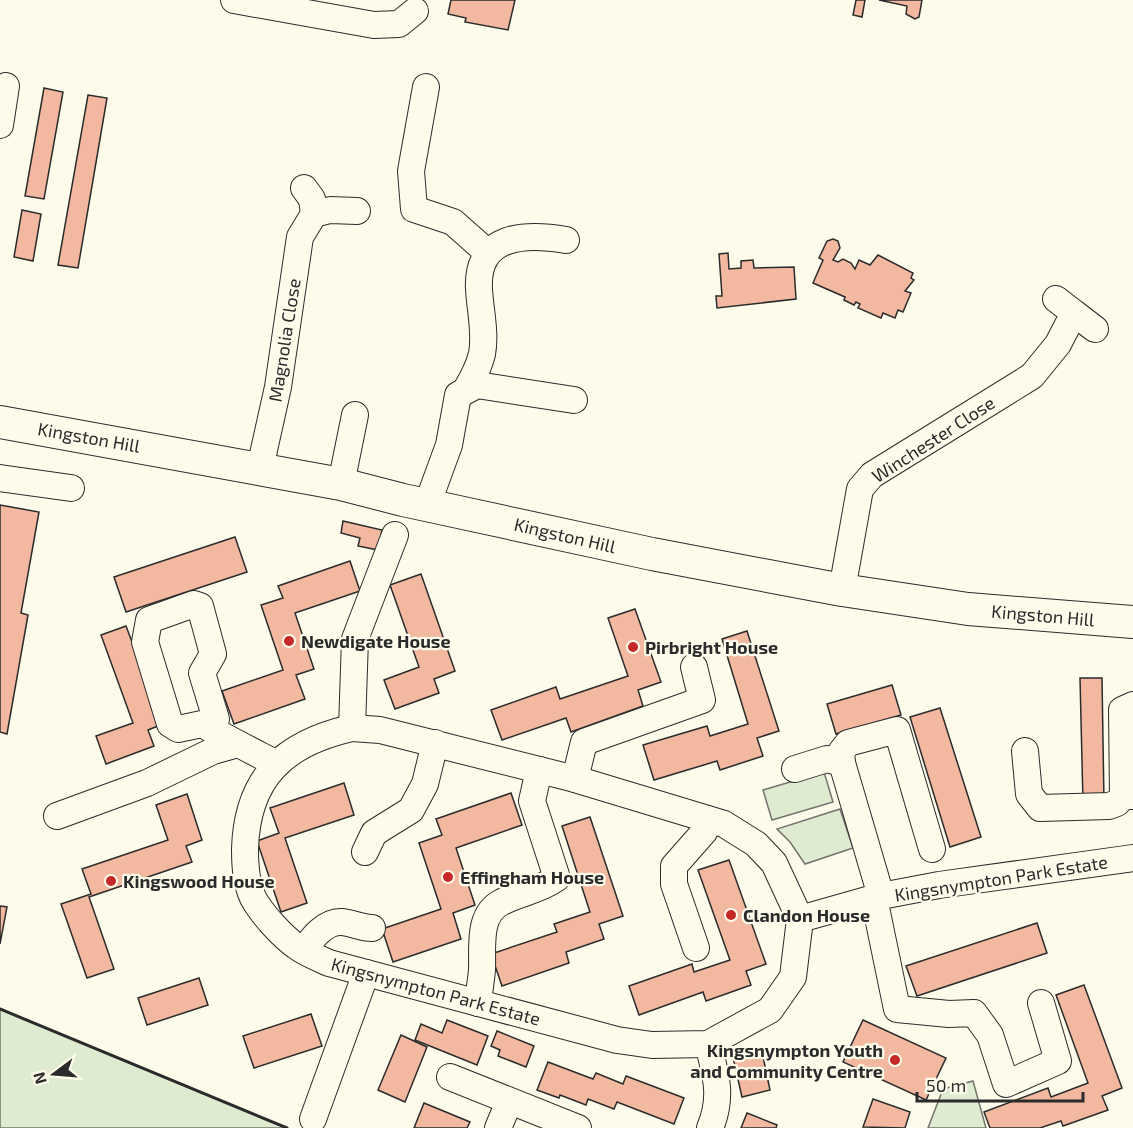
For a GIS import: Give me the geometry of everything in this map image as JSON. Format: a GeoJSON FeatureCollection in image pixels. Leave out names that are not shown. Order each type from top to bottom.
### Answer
{"type":"FeatureCollection","features":[{"type":"Feature","properties":{"kind":"main road","name":"Kingston Hill"},"geometry":{"type":"LineString","coordinates":[[0,422],[341,484],[652,554],[842,590],[968,609],[1133,622]]}},
{"type":"Feature","properties":{"kind":"street"},"geometry":{"type":"LineString","coordinates":[[234,0],[374,25],[399,24],[415,11]]}},
{"type":"Feature","properties":{"kind":"street"},"geometry":{"type":"LineString","coordinates":[[0,125],[6,86]]}},
{"type":"Feature","properties":{"kind":"street"},"geometry":{"type":"LineString","coordinates":[[426,87],[411,171],[414,209],[453,222],[488,253]]}},
{"type":"Feature","properties":{"kind":"street"},"geometry":{"type":"LineString","coordinates":[[304,188],[312,199],[314,214],[330,210],[357,211]]}},
{"type":"Feature","properties":{"kind":"street","name":"Magnolia Close"},"geometry":{"type":"LineString","coordinates":[[260,468],[278,387],[300,237],[314,214]]}},
{"type":"Feature","properties":{"kind":"street"},"geometry":{"type":"LineString","coordinates":[[467,388],[482,353],[483,326],[479,286],[480,271],[488,253],[500,243],[519,237],[538,235],[567,240]]}},
{"type":"Feature","properties":{"kind":"street","name":"Winchester Close"},"geometry":{"type":"LineString","coordinates":[[842,590],[860,489],[872,475],[1032,376],[1059,344],[1065,306],[1095,329]]}},
{"type":"Feature","properties":{"kind":"street"},"geometry":{"type":"LineString","coordinates":[[427,505],[449,445],[458,395],[467,388],[477,385],[574,400]]}},
{"type":"Feature","properties":{"kind":"street"},"geometry":{"type":"LineString","coordinates":[[341,484],[355,415]]}},
{"type":"Feature","properties":{"kind":"street"},"geometry":{"type":"LineString","coordinates":[[0,478],[72,488]]}},
{"type":"Feature","properties":{"kind":"street"},"geometry":{"type":"LineString","coordinates":[[352,728],[355,639],[395,535]]}},
{"type":"Feature","properties":{"kind":"street"},"geometry":{"type":"LineString","coordinates":[[213,730],[216,719],[201,673],[213,654],[200,606],[194,603],[149,620],[145,642],[170,724],[178,729],[202,724],[238,744],[277,764]]}},
{"type":"Feature","properties":{"kind":"street"},"geometry":{"type":"LineString","coordinates":[[575,779],[584,742],[702,700],[694,666]]}},
{"type":"Feature","properties":{"kind":"street"},"geometry":{"type":"LineString","coordinates":[[1024,751],[1029,794],[1040,808],[1108,806],[1117,803],[1128,796],[1122,710],[1133,705]]}},
{"type":"Feature","properties":{"kind":"street","name":"Kingsnympton Park Estate"},"geometry":{"type":"LineString","coordinates":[[352,728],[380,730],[435,743],[575,779],[724,824],[756,844],[774,862],[800,919],[793,977],[770,1010],[708,1044],[652,1045],[617,1040],[329,963],[296,947],[255,902],[245,863],[246,819],[258,790],[277,764],[299,746],[325,734],[352,728]]}},
{"type":"Feature","properties":{"kind":"street"},"geometry":{"type":"LineString","coordinates":[[932,849],[897,730],[848,743],[841,752],[842,763],[878,897],[897,1010],[949,1014],[974,1013],[990,1035],[1006,1084],[1058,1061],[1041,1004]]}},
{"type":"Feature","properties":{"kind":"street"},"geometry":{"type":"LineString","coordinates":[[365,852],[374,833],[411,810],[425,784],[435,743]]}},
{"type":"Feature","properties":{"kind":"street"},"geometry":{"type":"LineString","coordinates":[[57,816],[147,783],[213,751],[238,744]]}},
{"type":"Feature","properties":{"kind":"street"},"geometry":{"type":"LineString","coordinates":[[795,769],[827,759],[842,763]]}},
{"type":"Feature","properties":{"kind":"street"},"geometry":{"type":"LineString","coordinates":[[478,1003],[482,970],[481,937],[488,916],[500,902],[542,889],[558,878],[532,801],[539,770]]}},
{"type":"Feature","properties":{"kind":"street"},"geometry":{"type":"LineString","coordinates":[[696,948],[674,884],[674,866],[704,832],[707,819]]}},
{"type":"Feature","properties":{"kind":"street","name":"Kingsnympton Park Estate"},"geometry":{"type":"LineString","coordinates":[[800,919],[878,897],[939,885],[1133,858]]}},
{"type":"Feature","properties":{"kind":"street"},"geometry":{"type":"LineString","coordinates":[[304,950],[313,936],[326,927],[341,922],[358,928],[372,928]]}},
{"type":"Feature","properties":{"kind":"street"},"geometry":{"type":"LineString","coordinates":[[313,1119],[366,973]]}},
{"type":"Feature","properties":{"kind":"street"},"geometry":{"type":"LineString","coordinates":[[708,1044],[717,1078],[718,1099],[718,1110],[710,1128]]}},
{"type":"Feature","properties":{"kind":"street"},"geometry":{"type":"LineString","coordinates":[[450,1077],[578,1128]]}},
{"type":"Feature","properties":{"kind":"street"},"geometry":{"type":"LineString","coordinates":[[498,1128],[509,1102]]}},
{"type":"Feature","properties":{"kind":"green space"},"geometry":{"type":"Polygon","coordinates":[[[824,772],[833,802],[772,820],[763,790],[824,772]]]}},
{"type":"Feature","properties":{"kind":"green space"},"geometry":{"type":"Polygon","coordinates":[[[840,809],[853,848],[805,864],[790,842],[777,829],[840,809]]]}},
{"type":"Feature","properties":{"kind":"green space"},"geometry":{"type":"Polygon","coordinates":[[[0,1009],[287,1128],[0,1128],[0,1009]]]}},
{"type":"Feature","properties":{"kind":"green space"},"geometry":{"type":"Polygon","coordinates":[[[973,1081],[986,1128],[928,1128],[943,1089],[973,1081]]]}},
{"type":"Feature","properties":{"kind":"building"},"geometry":{"type":"Polygon","coordinates":[[[451,0],[515,0],[508,30],[465,22],[466,18],[448,14],[451,0]]]}},
{"type":"Feature","properties":{"kind":"building"},"geometry":{"type":"Polygon","coordinates":[[[856,0],[865,0],[862,17],[853,15],[856,0]]]}},
{"type":"Feature","properties":{"kind":"building"},"geometry":{"type":"Polygon","coordinates":[[[879,0],[922,0],[919,17],[915,19],[906,14],[907,6],[879,0]]]}},
{"type":"Feature","properties":{"kind":"building"},"geometry":{"type":"Polygon","coordinates":[[[44,88],[63,92],[44,199],[25,196],[44,88]]]}},
{"type":"Feature","properties":{"kind":"building"},"geometry":{"type":"Polygon","coordinates":[[[88,95],[107,98],[78,268],[58,265],[88,95]]]}},
{"type":"Feature","properties":{"kind":"building"},"geometry":{"type":"Polygon","coordinates":[[[22,210],[41,214],[33,261],[14,257],[22,210]]]}},
{"type":"Feature","properties":{"kind":"building"},"geometry":{"type":"Polygon","coordinates":[[[833,239],[838,241],[840,248],[833,260],[838,262],[843,259],[851,263],[855,269],[859,260],[870,265],[878,255],[913,273],[911,278],[914,280],[905,291],[911,293],[903,312],[898,310],[895,318],[883,313],[881,318],[858,308],[860,304],[856,302],[854,305],[844,300],[845,297],[813,283],[823,260],[819,258],[827,241],[833,239]]]}},
{"type":"Feature","properties":{"kind":"building"},"geometry":{"type":"Polygon","coordinates":[[[728,253],[729,269],[741,268],[741,261],[753,260],[754,268],[794,267],[796,299],[717,308],[716,296],[722,296],[719,254],[728,253]]]}},
{"type":"Feature","properties":{"kind":"building"},"geometry":{"type":"Polygon","coordinates":[[[0,505],[39,512],[21,613],[28,615],[7,734],[0,732],[0,505]]]}},
{"type":"Feature","properties":{"kind":"building"},"geometry":{"type":"Polygon","coordinates":[[[343,521],[382,530],[378,550],[358,546],[360,538],[341,533],[343,521]]]}},
{"type":"Feature","properties":{"kind":"building"},"geometry":{"type":"Polygon","coordinates":[[[235,537],[247,572],[126,612],[114,577],[235,537]]]}},
{"type":"Feature","properties":{"kind":"building","name":"Newdigate House"},"geometry":{"type":"Polygon","coordinates":[[[350,561],[360,591],[295,613],[314,669],[296,675],[305,699],[234,724],[222,691],[283,670],[261,605],[283,598],[278,586],[350,561]]]}},
{"type":"Feature","properties":{"kind":"building"},"geometry":{"type":"Polygon","coordinates":[[[421,574],[455,671],[434,679],[439,693],[395,709],[384,680],[419,667],[390,585],[421,574]]]}},
{"type":"Feature","properties":{"kind":"building","name":"Pirbright House"},"geometry":{"type":"Polygon","coordinates":[[[635,609],[661,682],[638,690],[643,706],[571,732],[566,718],[502,740],[491,710],[556,687],[560,699],[628,676],[608,618],[635,609]]]}},
{"type":"Feature","properties":{"kind":"building"},"geometry":{"type":"Polygon","coordinates":[[[126,626],[163,724],[148,730],[154,746],[106,764],[96,736],[133,723],[101,635],[126,626]]]}},
{"type":"Feature","properties":{"kind":"building"},"geometry":{"type":"Polygon","coordinates":[[[747,631],[779,731],[757,738],[763,756],[720,770],[717,761],[654,780],[643,745],[707,726],[710,736],[748,724],[722,639],[747,631]]]}},
{"type":"Feature","properties":{"kind":"building"},"geometry":{"type":"Polygon","coordinates":[[[1080,678],[1102,678],[1104,803],[1083,803],[1080,678]]]}},
{"type":"Feature","properties":{"kind":"building"},"geometry":{"type":"Polygon","coordinates":[[[892,685],[901,715],[836,734],[827,704],[892,685]]]}},
{"type":"Feature","properties":{"kind":"building"},"geometry":{"type":"Polygon","coordinates":[[[940,708],[981,837],[950,847],[910,717],[940,708]]]}},
{"type":"Feature","properties":{"kind":"building"},"geometry":{"type":"Polygon","coordinates":[[[344,783],[354,815],[285,838],[307,903],[281,912],[257,841],[279,833],[270,808],[344,783]]]}},
{"type":"Feature","properties":{"kind":"building","name":"Effingham House"},"geometry":{"type":"Polygon","coordinates":[[[511,793],[522,825],[456,848],[475,905],[453,913],[461,939],[393,962],[382,929],[441,909],[419,843],[442,835],[436,819],[511,793]]]}},
{"type":"Feature","properties":{"kind":"building","name":"Kingswood House"},"geometry":{"type":"Polygon","coordinates":[[[187,794],[202,840],[186,846],[192,862],[89,897],[114,969],[87,978],[61,904],[91,894],[82,869],[168,840],[156,805],[187,794]]]}},
{"type":"Feature","properties":{"kind":"building"},"geometry":{"type":"Polygon","coordinates":[[[590,817],[623,916],[599,924],[604,939],[566,952],[569,963],[502,986],[491,954],[557,932],[554,924],[590,912],[562,826],[590,817]]]}},
{"type":"Feature","properties":{"kind":"building","name":"Clandon House"},"geometry":{"type":"Polygon","coordinates":[[[729,860],[766,964],[746,971],[751,985],[706,1001],[703,992],[639,1015],[629,986],[692,964],[694,972],[730,960],[698,870],[729,860]]]}},
{"type":"Feature","properties":{"kind":"building"},"geometry":{"type":"Polygon","coordinates":[[[0,906],[7,907],[0,944],[0,906]]]}},
{"type":"Feature","properties":{"kind":"building"},"geometry":{"type":"Polygon","coordinates":[[[1037,923],[1047,953],[917,996],[906,966],[1037,923]]]}},
{"type":"Feature","properties":{"kind":"building"},"geometry":{"type":"Polygon","coordinates":[[[199,978],[208,1005],[147,1025],[138,998],[199,978]]]}},
{"type":"Feature","properties":{"kind":"building"},"geometry":{"type":"Polygon","coordinates":[[[1084,985],[1122,1088],[1102,1096],[1108,1110],[1063,1126],[1061,1121],[1040,1128],[990,1128],[984,1112],[1048,1088],[1051,1097],[1088,1083],[1056,995],[1084,985]]]}},
{"type":"Feature","properties":{"kind":"building"},"geometry":{"type":"Polygon","coordinates":[[[311,1014],[322,1046],[254,1068],[243,1036],[311,1014]]]}},
{"type":"Feature","properties":{"kind":"building"},"geometry":{"type":"Polygon","coordinates":[[[447,1020],[488,1036],[477,1065],[415,1040],[421,1024],[442,1033],[447,1020]]]}},
{"type":"Feature","properties":{"kind":"building","name":"Kingsnympton Youth and Community Centre"},"geometry":{"type":"Polygon","coordinates":[[[863,1020],[946,1058],[926,1100],[843,1062],[863,1020]]]}},
{"type":"Feature","properties":{"kind":"building"},"geometry":{"type":"Polygon","coordinates":[[[497,1031],[534,1046],[526,1067],[498,1056],[500,1050],[491,1046],[497,1031]]]}},
{"type":"Feature","properties":{"kind":"building"},"geometry":{"type":"Polygon","coordinates":[[[401,1035],[427,1047],[405,1102],[378,1090],[401,1035]]]}},
{"type":"Feature","properties":{"kind":"building"},"geometry":{"type":"Polygon","coordinates":[[[761,1047],[770,1090],[742,1097],[732,1053],[761,1047]]]}},
{"type":"Feature","properties":{"kind":"building"},"geometry":{"type":"Polygon","coordinates":[[[548,1062],[593,1079],[596,1073],[623,1084],[626,1076],[684,1098],[674,1124],[617,1102],[614,1109],[588,1099],[586,1105],[560,1095],[559,1098],[537,1090],[548,1062]]]}},
{"type":"Feature","properties":{"kind":"building"},"geometry":{"type":"Polygon","coordinates":[[[873,1099],[910,1112],[905,1128],[863,1127],[873,1099]]]}},
{"type":"Feature","properties":{"kind":"building"},"geometry":{"type":"Polygon","coordinates":[[[424,1103],[470,1122],[467,1128],[414,1128],[424,1103]]]}},
{"type":"Feature","properties":{"kind":"building"},"geometry":{"type":"Polygon","coordinates":[[[747,1113],[777,1125],[776,1128],[741,1128],[747,1113]]]}},
{"type":"Feature","properties":{"kind":"wall"},"geometry":{"type":"LineString","coordinates":[[0,1009],[287,1128]]}},
{"type":"Feature","properties":{"kind":"place","name":"Newdigate House"},"geometry":{"type":"Point","coordinates":[289,641]}},
{"type":"Feature","properties":{"kind":"place","name":"Pirbright House"},"geometry":{"type":"Point","coordinates":[633,647]}},
{"type":"Feature","properties":{"kind":"place","name":"Effingham House"},"geometry":{"type":"Point","coordinates":[448,877]}},
{"type":"Feature","properties":{"kind":"place","name":"Kingswood House"},"geometry":{"type":"Point","coordinates":[111,881]}},
{"type":"Feature","properties":{"kind":"place","name":"Clandon House"},"geometry":{"type":"Point","coordinates":[731,915]}},
{"type":"Feature","properties":{"kind":"place","name":"Kingsnympton Youth and Community Centre"},"geometry":{"type":"Point","coordinates":[895,1060]}}]}
